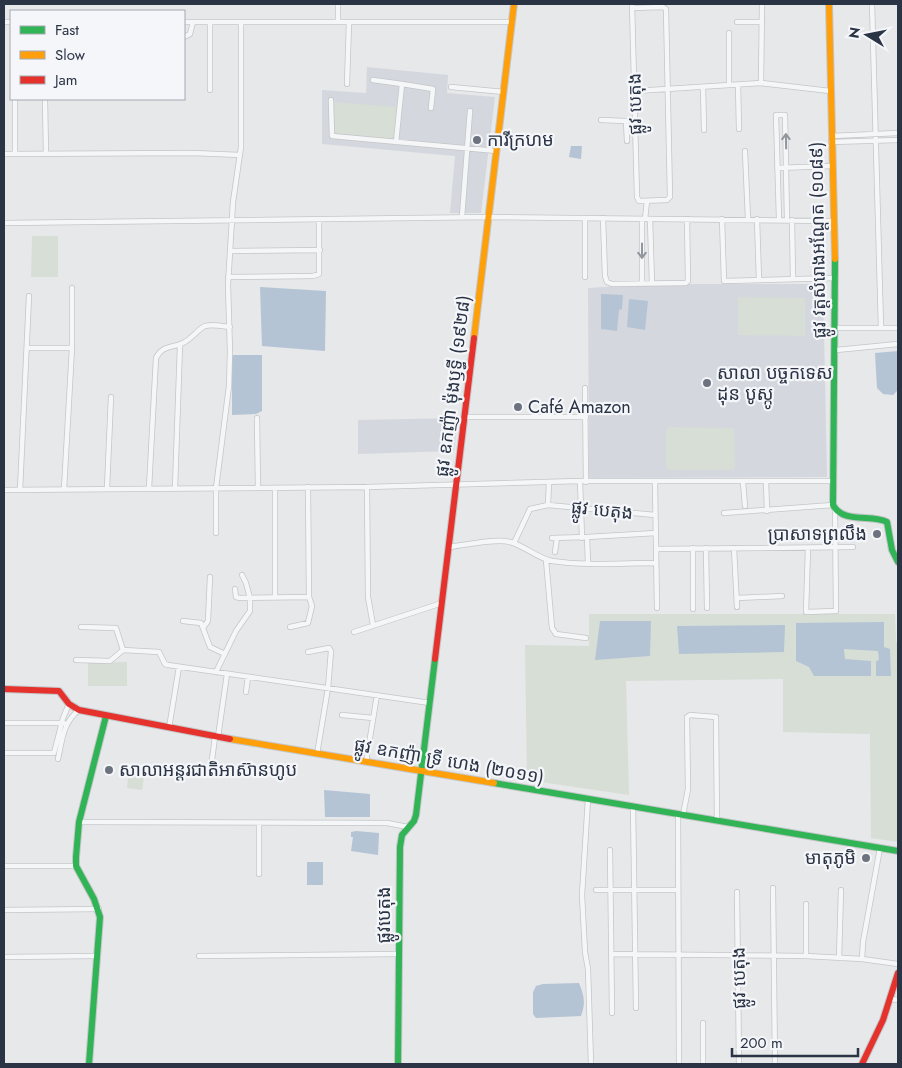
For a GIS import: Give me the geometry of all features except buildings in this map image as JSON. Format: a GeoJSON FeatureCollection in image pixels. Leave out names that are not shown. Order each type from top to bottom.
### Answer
{"type":"FeatureCollection","features":[{"type":"Feature","properties":{"kind":"main road","name":"ផ្លូវ ឧកញ៉ា ម៉ុងឫទ្ធី (១៩២៨)"},"geometry":{"type":"LineString","coordinates":[[422,772],[514,4]]}},
{"type":"Feature","properties":{"kind":"main road","name":"ផ្លូវ វត្តសំរោងអណ្ដែត (១០៨៩)"},"geometry":{"type":"LineString","coordinates":[[829,4],[833,221],[836,278],[834,507]]}},
{"type":"Feature","properties":{"kind":"main road"},"geometry":{"type":"LineString","coordinates":[[834,507],[857,518],[875,518],[888,522],[892,550],[898,562]]}},
{"type":"Feature","properties":{"kind":"main road","name":"ផ្លូវ ឧកញ៉ា ទ្រី ហេង (២០១១)"},"geometry":{"type":"LineString","coordinates":[[4,689],[59,690],[69,704],[79,710],[217,737],[898,852]]}},
{"type":"Feature","properties":{"kind":"main road"},"geometry":{"type":"LineString","coordinates":[[89,1064],[100,917],[99,909],[76,866],[79,822],[106,716]]}},
{"type":"Feature","properties":{"kind":"main road","name":"ផ្លូវបេតុង"},"geometry":{"type":"LineString","coordinates":[[398,1064],[400,847],[402,836],[414,821],[422,772]]}},
{"type":"Feature","properties":{"kind":"main road"},"geometry":{"type":"LineString","coordinates":[[862,1064],[895,999],[898,973]]}},
{"type":"Feature","properties":{"kind":"street"},"geometry":{"type":"LineString","coordinates":[[338,4],[338,22]]}},
{"type":"Feature","properties":{"kind":"street"},"geometry":{"type":"LineString","coordinates":[[761,83],[762,4]]}},
{"type":"Feature","properties":{"kind":"street"},"geometry":{"type":"LineString","coordinates":[[872,4],[881,328]]}},
{"type":"Feature","properties":{"kind":"street"},"geometry":{"type":"LineString","coordinates":[[632,6],[663,7],[666,9],[670,197],[667,200],[647,201],[642,282]]}},
{"type":"Feature","properties":{"kind":"street","name":"ផ្លូវ បេតុង"},"geometry":{"type":"LineString","coordinates":[[632,6],[638,199],[647,201]]}},
{"type":"Feature","properties":{"kind":"street"},"geometry":{"type":"LineString","coordinates":[[185,22],[512,22]]}},
{"type":"Feature","properties":{"kind":"street"},"geometry":{"type":"LineString","coordinates":[[185,37],[190,34],[193,22]]}},
{"type":"Feature","properties":{"kind":"street"},"geometry":{"type":"LineString","coordinates":[[210,22],[210,90]]}},
{"type":"Feature","properties":{"kind":"street"},"geometry":{"type":"LineString","coordinates":[[216,533],[216,488],[230,386],[228,277],[233,202],[240,155],[241,22]]}},
{"type":"Feature","properties":{"kind":"street"},"geometry":{"type":"LineString","coordinates":[[347,84],[349,22]]}},
{"type":"Feature","properties":{"kind":"street"},"geometry":{"type":"LineString","coordinates":[[737,22],[762,22]]}},
{"type":"Feature","properties":{"kind":"street"},"geometry":{"type":"LineString","coordinates":[[729,33],[729,85]]}},
{"type":"Feature","properties":{"kind":"street"},"geometry":{"type":"LineString","coordinates":[[373,80],[434,90],[431,108]]}},
{"type":"Feature","properties":{"kind":"street"},"geometry":{"type":"LineString","coordinates":[[635,91],[761,83],[830,91]]}},
{"type":"Feature","properties":{"kind":"street"},"geometry":{"type":"LineString","coordinates":[[396,142],[402,84]]}},
{"type":"Feature","properties":{"kind":"street"},"geometry":{"type":"LineString","coordinates":[[738,84],[739,129]]}},
{"type":"Feature","properties":{"kind":"street"},"geometry":{"type":"LineString","coordinates":[[451,87],[504,92]]}},
{"type":"Feature","properties":{"kind":"street"},"geometry":{"type":"LineString","coordinates":[[703,87],[704,130]]}},
{"type":"Feature","properties":{"kind":"street"},"geometry":{"type":"LineString","coordinates":[[15,100],[15,154]]}},
{"type":"Feature","properties":{"kind":"street"},"geometry":{"type":"LineString","coordinates":[[45,100],[46,154]]}},
{"type":"Feature","properties":{"kind":"street"},"geometry":{"type":"LineString","coordinates":[[331,100],[332,136],[497,152]]}},
{"type":"Feature","properties":{"kind":"street"},"geometry":{"type":"LineString","coordinates":[[462,218],[470,111]]}},
{"type":"Feature","properties":{"kind":"street"},"geometry":{"type":"LineString","coordinates":[[779,219],[776,115],[785,115],[786,168],[793,279]]}},
{"type":"Feature","properties":{"kind":"street"},"geometry":{"type":"LineString","coordinates":[[601,120],[635,120]]}},
{"type":"Feature","properties":{"kind":"street"},"geometry":{"type":"LineString","coordinates":[[626,121],[627,141]]}},
{"type":"Feature","properties":{"kind":"street"},"geometry":{"type":"LineString","coordinates":[[831,139],[898,133]]}},
{"type":"Feature","properties":{"kind":"street"},"geometry":{"type":"LineString","coordinates":[[831,139],[898,140]]}},
{"type":"Feature","properties":{"kind":"street"},"geometry":{"type":"LineString","coordinates":[[746,151],[748,219]]}},
{"type":"Feature","properties":{"kind":"street"},"geometry":{"type":"LineString","coordinates":[[4,154],[240,155]]}},
{"type":"Feature","properties":{"kind":"street"},"geometry":{"type":"LineString","coordinates":[[777,168],[832,166]]}},
{"type":"Feature","properties":{"kind":"street"},"geometry":{"type":"LineString","coordinates":[[4,223],[489,217],[833,221]]}},
{"type":"Feature","properties":{"kind":"street"},"geometry":{"type":"LineString","coordinates":[[585,218],[585,276]]}},
{"type":"Feature","properties":{"kind":"street"},"geometry":{"type":"LineString","coordinates":[[603,218],[605,276],[607,282],[686,283],[688,281],[687,219]]}},
{"type":"Feature","properties":{"kind":"street"},"geometry":{"type":"LineString","coordinates":[[228,277],[317,276],[320,271],[319,219]]}},
{"type":"Feature","properties":{"kind":"street"},"geometry":{"type":"LineString","coordinates":[[646,219],[652,282]]}},
{"type":"Feature","properties":{"kind":"street"},"geometry":{"type":"LineString","coordinates":[[722,219],[724,281],[836,278]]}},
{"type":"Feature","properties":{"kind":"street"},"geometry":{"type":"LineString","coordinates":[[757,219],[759,280]]}},
{"type":"Feature","properties":{"kind":"street"},"geometry":{"type":"LineString","coordinates":[[230,251],[320,250]]}},
{"type":"Feature","properties":{"kind":"street"},"geometry":{"type":"LineString","coordinates":[[64,489],[72,348],[72,288]]}},
{"type":"Feature","properties":{"kind":"street"},"geometry":{"type":"LineString","coordinates":[[20,490],[30,296]]}},
{"type":"Feature","properties":{"kind":"street"},"geometry":{"type":"LineString","coordinates":[[149,488],[156,358],[159,352],[167,347],[180,345],[190,340],[202,327],[209,325],[230,327]]}},
{"type":"Feature","properties":{"kind":"street"},"geometry":{"type":"LineString","coordinates":[[836,328],[898,328]]}},
{"type":"Feature","properties":{"kind":"street"},"geometry":{"type":"LineString","coordinates":[[836,350],[898,344]]}},
{"type":"Feature","properties":{"kind":"street"},"geometry":{"type":"LineString","coordinates":[[174,488],[180,345]]}},
{"type":"Feature","properties":{"kind":"street"},"geometry":{"type":"LineString","coordinates":[[27,348],[72,348]]}},
{"type":"Feature","properties":{"kind":"street"},"geometry":{"type":"LineString","coordinates":[[585,388],[586,417],[581,508],[588,562]]}},
{"type":"Feature","properties":{"kind":"street"},"geometry":{"type":"LineString","coordinates":[[107,488],[111,398]]}},
{"type":"Feature","properties":{"kind":"street"},"geometry":{"type":"LineString","coordinates":[[465,418],[586,417]]}},
{"type":"Feature","properties":{"kind":"street"},"geometry":{"type":"LineString","coordinates":[[257,418],[258,488]]}},
{"type":"Feature","properties":{"kind":"street"},"geometry":{"type":"LineString","coordinates":[[766,481],[767,511]]}},
{"type":"Feature","properties":{"kind":"street"},"geometry":{"type":"LineString","coordinates":[[4,490],[367,487],[549,482],[834,481]]}},
{"type":"Feature","properties":{"kind":"street"},"geometry":{"type":"LineString","coordinates":[[514,543],[530,509],[548,504],[549,482]]}},
{"type":"Feature","properties":{"kind":"street"},"geometry":{"type":"LineString","coordinates":[[655,482],[657,608]]}},
{"type":"Feature","properties":{"kind":"street"},"geometry":{"type":"LineString","coordinates":[[744,482],[745,506]]}},
{"type":"Feature","properties":{"kind":"street"},"geometry":{"type":"LineString","coordinates":[[290,627],[308,623],[312,606],[309,597],[308,487]]}},
{"type":"Feature","properties":{"kind":"street"},"geometry":{"type":"LineString","coordinates":[[367,487],[368,597],[373,625]]}},
{"type":"Feature","properties":{"kind":"street"},"geometry":{"type":"LineString","coordinates":[[275,488],[275,597]]}},
{"type":"Feature","properties":{"kind":"street","name":"ផ្លូវ បេតុង"},"geometry":{"type":"LineString","coordinates":[[548,504],[655,515]]}},
{"type":"Feature","properties":{"kind":"street"},"geometry":{"type":"LineString","coordinates":[[724,513],[834,507],[836,611],[806,612],[808,548]]}},
{"type":"Feature","properties":{"kind":"street"},"geometry":{"type":"LineString","coordinates":[[555,552],[555,538],[656,533]]}},
{"type":"Feature","properties":{"kind":"street"},"geometry":{"type":"LineString","coordinates":[[449,547],[504,541],[514,543],[546,560],[576,563],[656,563]]}},
{"type":"Feature","properties":{"kind":"street"},"geometry":{"type":"LineString","coordinates":[[656,548],[853,547]]}},
{"type":"Feature","properties":{"kind":"street"},"geometry":{"type":"LineString","coordinates":[[693,548],[693,609]]}},
{"type":"Feature","properties":{"kind":"street"},"geometry":{"type":"LineString","coordinates":[[706,548],[707,608]]}},
{"type":"Feature","properties":{"kind":"street"},"geometry":{"type":"LineString","coordinates":[[734,548],[737,608]]}},
{"type":"Feature","properties":{"kind":"street"},"geometry":{"type":"LineString","coordinates":[[546,560],[552,628],[556,634],[586,638]]}},
{"type":"Feature","properties":{"kind":"street"},"geometry":{"type":"LineString","coordinates":[[216,672],[236,631],[250,611],[250,598],[242,575]]}},
{"type":"Feature","properties":{"kind":"street"},"geometry":{"type":"LineString","coordinates":[[203,628],[208,620],[210,577]]}},
{"type":"Feature","properties":{"kind":"street"},"geometry":{"type":"LineString","coordinates":[[235,589],[236,597],[309,597]]}},
{"type":"Feature","properties":{"kind":"street"},"geometry":{"type":"LineString","coordinates":[[737,598],[782,596]]}},
{"type":"Feature","properties":{"kind":"street"},"geometry":{"type":"LineString","coordinates":[[354,632],[442,604]]}},
{"type":"Feature","properties":{"kind":"street"},"geometry":{"type":"LineString","coordinates":[[183,621],[199,622],[202,624],[210,647],[225,654]]}},
{"type":"Feature","properties":{"kind":"street"},"geometry":{"type":"LineString","coordinates":[[81,627],[116,628],[123,650]]}},
{"type":"Feature","properties":{"kind":"street"},"geometry":{"type":"LineString","coordinates":[[308,652],[330,648],[328,688],[317,754]]}},
{"type":"Feature","properties":{"kind":"street"},"geometry":{"type":"LineString","coordinates":[[76,660],[110,661],[123,650],[159,652],[165,664],[179,667],[430,702]]}},
{"type":"Feature","properties":{"kind":"street"},"geometry":{"type":"LineString","coordinates":[[168,728],[179,667]]}},
{"type":"Feature","properties":{"kind":"street"},"geometry":{"type":"LineString","coordinates":[[204,767],[211,767],[227,674]]}},
{"type":"Feature","properties":{"kind":"street"},"geometry":{"type":"LineString","coordinates":[[246,692],[248,677]]}},
{"type":"Feature","properties":{"kind":"street"},"geometry":{"type":"LineString","coordinates":[[366,762],[377,696]]}},
{"type":"Feature","properties":{"kind":"street"},"geometry":{"type":"LineString","coordinates":[[4,753],[54,753],[69,704]]}},
{"type":"Feature","properties":{"kind":"street"},"geometry":{"type":"LineString","coordinates":[[58,759],[64,723],[79,710]]}},
{"type":"Feature","properties":{"kind":"street"},"geometry":{"type":"LineString","coordinates":[[342,715],[373,718]]}},
{"type":"Feature","properties":{"kind":"street"},"geometry":{"type":"LineString","coordinates":[[679,1064],[678,890],[681,814],[688,789],[687,717],[690,715],[716,717],[717,821]]}},
{"type":"Feature","properties":{"kind":"street"},"geometry":{"type":"LineString","coordinates":[[4,723],[64,723]]}},
{"type":"Feature","properties":{"kind":"street"},"geometry":{"type":"LineString","coordinates":[[588,799],[582,894],[588,969],[590,1064]]}},
{"type":"Feature","properties":{"kind":"street"},"geometry":{"type":"LineString","coordinates":[[633,806],[636,1008]]}},
{"type":"Feature","properties":{"kind":"street"},"geometry":{"type":"LineString","coordinates":[[79,822],[387,823],[408,827]]}},
{"type":"Feature","properties":{"kind":"street"},"geometry":{"type":"LineString","coordinates":[[259,822],[259,874]]}},
{"type":"Feature","properties":{"kind":"street"},"geometry":{"type":"LineString","coordinates":[[862,959],[863,942],[880,848]]}},
{"type":"Feature","properties":{"kind":"street"},"geometry":{"type":"LineString","coordinates":[[610,850],[612,1013]]}},
{"type":"Feature","properties":{"kind":"street"},"geometry":{"type":"LineString","coordinates":[[4,866],[76,866]]}},
{"type":"Feature","properties":{"kind":"street"},"geometry":{"type":"LineString","coordinates":[[772,888],[775,1064]]}},
{"type":"Feature","properties":{"kind":"street"},"geometry":{"type":"LineString","coordinates":[[596,890],[678,890]]}},
{"type":"Feature","properties":{"kind":"street"},"geometry":{"type":"LineString","coordinates":[[839,958],[841,890]]}},
{"type":"Feature","properties":{"kind":"street","name":"ផ្លូវ បេតុង"},"geometry":{"type":"LineString","coordinates":[[737,892],[739,1064]]}},
{"type":"Feature","properties":{"kind":"street"},"geometry":{"type":"LineString","coordinates":[[806,904],[806,956]]}},
{"type":"Feature","properties":{"kind":"street"},"geometry":{"type":"LineString","coordinates":[[4,910],[99,909]]}},
{"type":"Feature","properties":{"kind":"street"},"geometry":{"type":"LineString","coordinates":[[199,956],[399,954]]}},
{"type":"Feature","properties":{"kind":"street"},"geometry":{"type":"LineString","coordinates":[[611,954],[806,956],[862,959],[898,964]]}},
{"type":"Feature","properties":{"kind":"street"},"geometry":{"type":"LineString","coordinates":[[4,957],[97,956]]}},
{"type":"Feature","properties":{"kind":"street"},"geometry":{"type":"LineString","coordinates":[[703,1023],[703,1064]]}},
{"type":"Feature","properties":{"kind":"shaded area"},"geometry":{"type":"Polygon","coordinates":[[[367,67],[448,75],[447,93],[495,97],[481,213],[450,213],[455,156],[322,144],[322,90],[366,93],[367,67]]]}},
{"type":"Feature","properties":{"kind":"shaded area"},"geometry":{"type":"Polygon","coordinates":[[[334,102],[397,107],[394,139],[335,134],[334,102]]]}},
{"type":"Feature","properties":{"kind":"shaded area"},"geometry":{"type":"Polygon","coordinates":[[[32,236],[58,236],[58,277],[31,277],[32,236]]]}},
{"type":"Feature","properties":{"kind":"shaded area","name":"សាលា បច្ចកទេស ដុន បូស្កូ"},"geometry":{"type":"Polygon","coordinates":[[[653,284],[823,284],[827,477],[589,478],[588,288],[653,284]]]}},
{"type":"Feature","properties":{"kind":"shaded area"},"geometry":{"type":"Polygon","coordinates":[[[738,297],[805,298],[805,336],[738,335],[738,297]]]}},
{"type":"Feature","properties":{"kind":"shaded area"},"geometry":{"type":"Polygon","coordinates":[[[458,418],[454,451],[358,454],[358,420],[458,418]]]}},
{"type":"Feature","properties":{"kind":"shaded area"},"geometry":{"type":"Polygon","coordinates":[[[669,427],[732,428],[734,430],[735,468],[733,470],[669,470],[666,468],[666,430],[669,427]]]}},
{"type":"Feature","properties":{"kind":"shaded area"},"geometry":{"type":"Polygon","coordinates":[[[589,614],[895,614],[898,647],[898,842],[871,838],[870,734],[783,732],[783,679],[626,681],[629,795],[527,780],[525,645],[589,646],[589,614]]]}},
{"type":"Feature","properties":{"kind":"shaded area"},"geometry":{"type":"Polygon","coordinates":[[[127,662],[127,686],[88,686],[88,663],[127,662]]]}},
{"type":"Feature","properties":{"kind":"shaded area"},"geometry":{"type":"Polygon","coordinates":[[[129,768],[145,770],[142,790],[127,788],[129,768]]]}},
{"type":"Feature","properties":{"kind":"water"},"geometry":{"type":"Polygon","coordinates":[[[571,146],[582,146],[581,159],[569,157],[571,146]]]}},
{"type":"Feature","properties":{"kind":"water"},"geometry":{"type":"Polygon","coordinates":[[[260,287],[326,291],[325,351],[262,346],[260,287]]]}},
{"type":"Feature","properties":{"kind":"water"},"geometry":{"type":"Polygon","coordinates":[[[601,294],[623,295],[617,331],[601,329],[601,294]]]}},
{"type":"Feature","properties":{"kind":"water"},"geometry":{"type":"Polygon","coordinates":[[[629,299],[648,301],[645,330],[627,327],[629,299]]]}},
{"type":"Feature","properties":{"kind":"water"},"geometry":{"type":"Polygon","coordinates":[[[898,351],[898,390],[893,395],[883,394],[877,388],[875,353],[898,351]]]}},
{"type":"Feature","properties":{"kind":"water"},"geometry":{"type":"Polygon","coordinates":[[[232,355],[262,355],[262,411],[256,414],[232,415],[232,355]]]}},
{"type":"Feature","properties":{"kind":"water"},"geometry":{"type":"Polygon","coordinates":[[[600,621],[651,621],[650,656],[595,660],[600,621]]]}},
{"type":"Feature","properties":{"kind":"water"},"geometry":{"type":"Polygon","coordinates":[[[884,622],[884,647],[890,649],[891,676],[876,676],[876,661],[879,660],[878,651],[844,649],[845,659],[871,661],[871,676],[814,676],[809,667],[796,661],[796,623],[884,622]]]}},
{"type":"Feature","properties":{"kind":"water"},"geometry":{"type":"Polygon","coordinates":[[[785,625],[784,652],[679,654],[677,626],[785,625]]]}},
{"type":"Feature","properties":{"kind":"water"},"geometry":{"type":"Polygon","coordinates":[[[324,790],[370,794],[370,817],[325,817],[324,790]]]}},
{"type":"Feature","properties":{"kind":"water"},"geometry":{"type":"Polygon","coordinates":[[[351,832],[379,833],[378,855],[351,851],[353,837],[351,837],[351,832]]]}},
{"type":"Feature","properties":{"kind":"water"},"geometry":{"type":"Polygon","coordinates":[[[307,862],[323,862],[323,885],[307,885],[307,862]]]}},
{"type":"Feature","properties":{"kind":"water"},"geometry":{"type":"Polygon","coordinates":[[[579,983],[584,999],[581,1016],[536,1018],[533,1014],[533,992],[536,986],[543,984],[579,983]]]}},
{"type":"Feature","properties":{"kind":"traffic: fast"},"geometry":{"type":"LineString","coordinates":[[835,259],[833,505],[843,515],[887,522],[892,550],[898,562]]}},
{"type":"Feature","properties":{"kind":"traffic: fast"},"geometry":{"type":"LineString","coordinates":[[398,1064],[400,847],[402,835],[414,821],[416,815],[435,659]]}},
{"type":"Feature","properties":{"kind":"traffic: fast"},"geometry":{"type":"LineString","coordinates":[[89,1064],[100,917],[94,899],[76,866],[76,857],[79,822],[106,716]]}},
{"type":"Feature","properties":{"kind":"traffic: fast"},"geometry":{"type":"LineString","coordinates":[[494,783],[898,851]]}},
{"type":"Feature","properties":{"kind":"traffic: slow"},"geometry":{"type":"LineString","coordinates":[[474,338],[514,4]]}},
{"type":"Feature","properties":{"kind":"traffic: slow"},"geometry":{"type":"LineString","coordinates":[[829,4],[835,259]]}},
{"type":"Feature","properties":{"kind":"traffic: slow"},"geometry":{"type":"LineString","coordinates":[[230,739],[494,783]]}},
{"type":"Feature","properties":{"kind":"traffic: jam"},"geometry":{"type":"LineString","coordinates":[[435,659],[474,338]]}},
{"type":"Feature","properties":{"kind":"traffic: jam"},"geometry":{"type":"LineString","coordinates":[[4,689],[59,691],[69,704],[79,710],[230,739]]}},
{"type":"Feature","properties":{"kind":"traffic: jam"},"geometry":{"type":"LineString","coordinates":[[862,1064],[883,1020],[898,973]]}},
{"type":"Feature","properties":{"kind":"place","name":"ការីក្រហម"},"geometry":{"type":"Point","coordinates":[477,140]}},
{"type":"Feature","properties":{"kind":"place","name":"សាលា បច្ចកទេស ដុន បូស្កូ"},"geometry":{"type":"Point","coordinates":[707,383]}},
{"type":"Feature","properties":{"kind":"place","name":"Café Amazon"},"geometry":{"type":"Point","coordinates":[518,407]}},
{"type":"Feature","properties":{"kind":"place","name":"ប្រាសាទព្រលឹង"},"geometry":{"type":"Point","coordinates":[877,534]}},
{"type":"Feature","properties":{"kind":"place","name":"សាលាអន្ដរជាតិអាស៊ានហូប"},"geometry":{"type":"Point","coordinates":[109,770]}},
{"type":"Feature","properties":{"kind":"place","name":"មាតុភូមិ"},"geometry":{"type":"Point","coordinates":[866,858]}}]}
